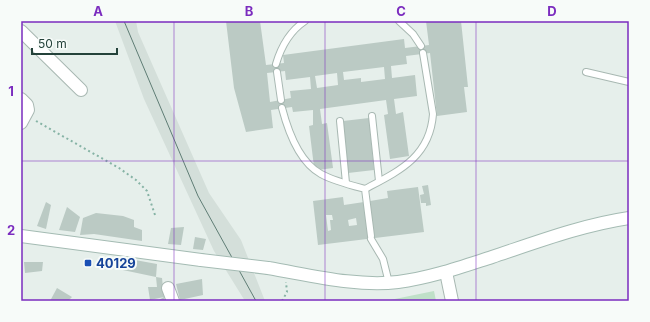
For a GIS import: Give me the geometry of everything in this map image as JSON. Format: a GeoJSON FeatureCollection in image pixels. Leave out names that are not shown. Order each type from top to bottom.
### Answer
{"type":"FeatureCollection","features":[{"type":"Feature","properties":{"kind":"main road"},"geometry":{"type":"LineString","coordinates":[[21,31],[82,90]]}},
{"type":"Feature","properties":{"kind":"main road"},"geometry":{"type":"LineString","coordinates":[[21,99],[27,105],[28,110],[23,119]]}},
{"type":"Feature","properties":{"kind":"main road"},"geometry":{"type":"LineString","coordinates":[[21,236],[268,268],[350,281],[389,283],[412,280],[446,272],[556,235],[629,218]]}},
{"type":"Feature","properties":{"kind":"main road"},"geometry":{"type":"LineString","coordinates":[[446,272],[452,301]]}},
{"type":"Feature","properties":{"kind":"main road"},"geometry":{"type":"LineString","coordinates":[[168,288],[173,301]]}},
{"type":"Feature","properties":{"kind":"lane"},"geometry":{"type":"LineString","coordinates":[[276,64],[279,54],[287,39],[300,25],[306,21]]}},
{"type":"Feature","properties":{"kind":"lane"},"geometry":{"type":"LineString","coordinates":[[399,21],[413,34],[421,46]]}},
{"type":"Feature","properties":{"kind":"lane"},"geometry":{"type":"LineString","coordinates":[[282,108],[296,145],[303,158],[311,167],[320,174],[365,189],[395,172],[413,159],[420,152],[427,140],[433,114],[423,53]]}},
{"type":"Feature","properties":{"kind":"lane"},"geometry":{"type":"LineString","coordinates":[[277,72],[281,100]]}},
{"type":"Feature","properties":{"kind":"lane"},"geometry":{"type":"LineString","coordinates":[[586,72],[629,82]]}},
{"type":"Feature","properties":{"kind":"lane"},"geometry":{"type":"LineString","coordinates":[[372,116],[379,182]]}},
{"type":"Feature","properties":{"kind":"lane"},"geometry":{"type":"LineString","coordinates":[[340,121],[346,183]]}},
{"type":"Feature","properties":{"kind":"lane"},"geometry":{"type":"LineString","coordinates":[[365,189],[371,237],[383,259],[389,283]]}},
{"type":"Feature","properties":{"kind":"path"},"geometry":{"type":"LineString","coordinates":[[23,119],[51,129],[119,168],[136,180],[147,191],[155,215]]}},
{"type":"Feature","properties":{"kind":"path"},"geometry":{"type":"LineString","coordinates":[[282,301],[287,292],[285,271]]}},
{"type":"Feature","properties":{"kind":"shaded area"},"geometry":{"type":"Polygon","coordinates":[[[115,21],[136,21],[138,32],[209,193],[241,240],[265,301],[245,301],[214,251],[144,99],[115,21]]]}},
{"type":"Feature","properties":{"kind":"green space"},"geometry":{"type":"Polygon","coordinates":[[[434,291],[436,301],[385,301],[434,291]]]}},
{"type":"Feature","properties":{"kind":"building"},"geometry":{"type":"Polygon","coordinates":[[[226,21],[260,21],[266,65],[284,63],[283,55],[404,39],[405,48],[429,45],[426,21],[461,21],[468,87],[464,87],[467,112],[437,116],[430,53],[406,56],[407,64],[391,66],[392,78],[415,75],[417,96],[394,99],[396,114],[403,112],[409,156],[390,159],[384,115],[388,114],[386,100],[320,109],[322,124],[327,123],[333,168],[318,170],[314,167],[309,126],[313,125],[313,110],[293,112],[292,107],[271,110],[273,128],[246,132],[234,88],[226,21]],[[384,67],[343,72],[344,80],[361,78],[361,82],[385,79],[384,67]],[[285,71],[267,73],[270,102],[291,98],[290,91],[311,89],[310,77],[286,80],[285,71]],[[337,73],[315,76],[317,88],[338,85],[337,73]]]}},
{"type":"Feature","properties":{"kind":"building"},"geometry":{"type":"Polygon","coordinates":[[[369,118],[374,170],[348,173],[343,121],[369,118]]]}},
{"type":"Feature","properties":{"kind":"building"},"geometry":{"type":"Polygon","coordinates":[[[428,185],[431,205],[426,206],[426,203],[421,203],[420,195],[424,194],[422,186],[428,185]]]}},
{"type":"Feature","properties":{"kind":"building"},"geometry":{"type":"Polygon","coordinates":[[[418,187],[424,232],[318,245],[313,201],[343,197],[344,205],[364,202],[368,236],[374,235],[370,201],[388,198],[387,191],[418,187]],[[326,215],[328,231],[331,230],[330,220],[333,220],[332,215],[326,215]],[[356,218],[348,220],[349,226],[357,225],[356,218]]]}},
{"type":"Feature","properties":{"kind":"building"},"geometry":{"type":"Polygon","coordinates":[[[46,202],[51,205],[46,229],[37,226],[46,202]]]}},
{"type":"Feature","properties":{"kind":"building"},"geometry":{"type":"Polygon","coordinates":[[[67,207],[80,217],[75,232],[59,230],[67,207]]]}},
{"type":"Feature","properties":{"kind":"building"},"geometry":{"type":"Polygon","coordinates":[[[96,213],[123,216],[134,220],[134,227],[142,230],[142,241],[94,234],[80,235],[83,218],[96,213]]]}},
{"type":"Feature","properties":{"kind":"building"},"geometry":{"type":"Polygon","coordinates":[[[184,227],[181,245],[168,244],[171,228],[184,227]]]}},
{"type":"Feature","properties":{"kind":"building"},"geometry":{"type":"Polygon","coordinates":[[[195,237],[206,239],[203,250],[193,249],[195,237]]]}},
{"type":"Feature","properties":{"kind":"building"},"geometry":{"type":"Polygon","coordinates":[[[124,258],[157,264],[156,277],[118,269],[124,258]]]}},
{"type":"Feature","properties":{"kind":"building"},"geometry":{"type":"Polygon","coordinates":[[[24,262],[43,262],[42,271],[25,273],[24,262]]]}},
{"type":"Feature","properties":{"kind":"building"},"geometry":{"type":"Polygon","coordinates":[[[156,277],[162,278],[164,297],[150,300],[148,287],[157,287],[156,277]]]}},
{"type":"Feature","properties":{"kind":"building"},"geometry":{"type":"Polygon","coordinates":[[[202,279],[203,295],[180,300],[176,284],[202,279]]]}},
{"type":"Feature","properties":{"kind":"building"},"geometry":{"type":"Polygon","coordinates":[[[57,288],[72,297],[68,301],[50,301],[57,288]]]}},
{"type":"Feature","properties":{"kind":"building"},"geometry":{"type":"Polygon","coordinates":[[[164,297],[165,301],[157,301],[164,297]]]}},
{"type":"Feature","properties":{"kind":"tram line"},"geometry":{"type":"LineString","coordinates":[[124,21],[198,196],[256,301]]}},
{"type":"Feature","properties":{"kind":"place","name":"40129"},"geometry":{"type":"Point","coordinates":[88,263]}}]}
